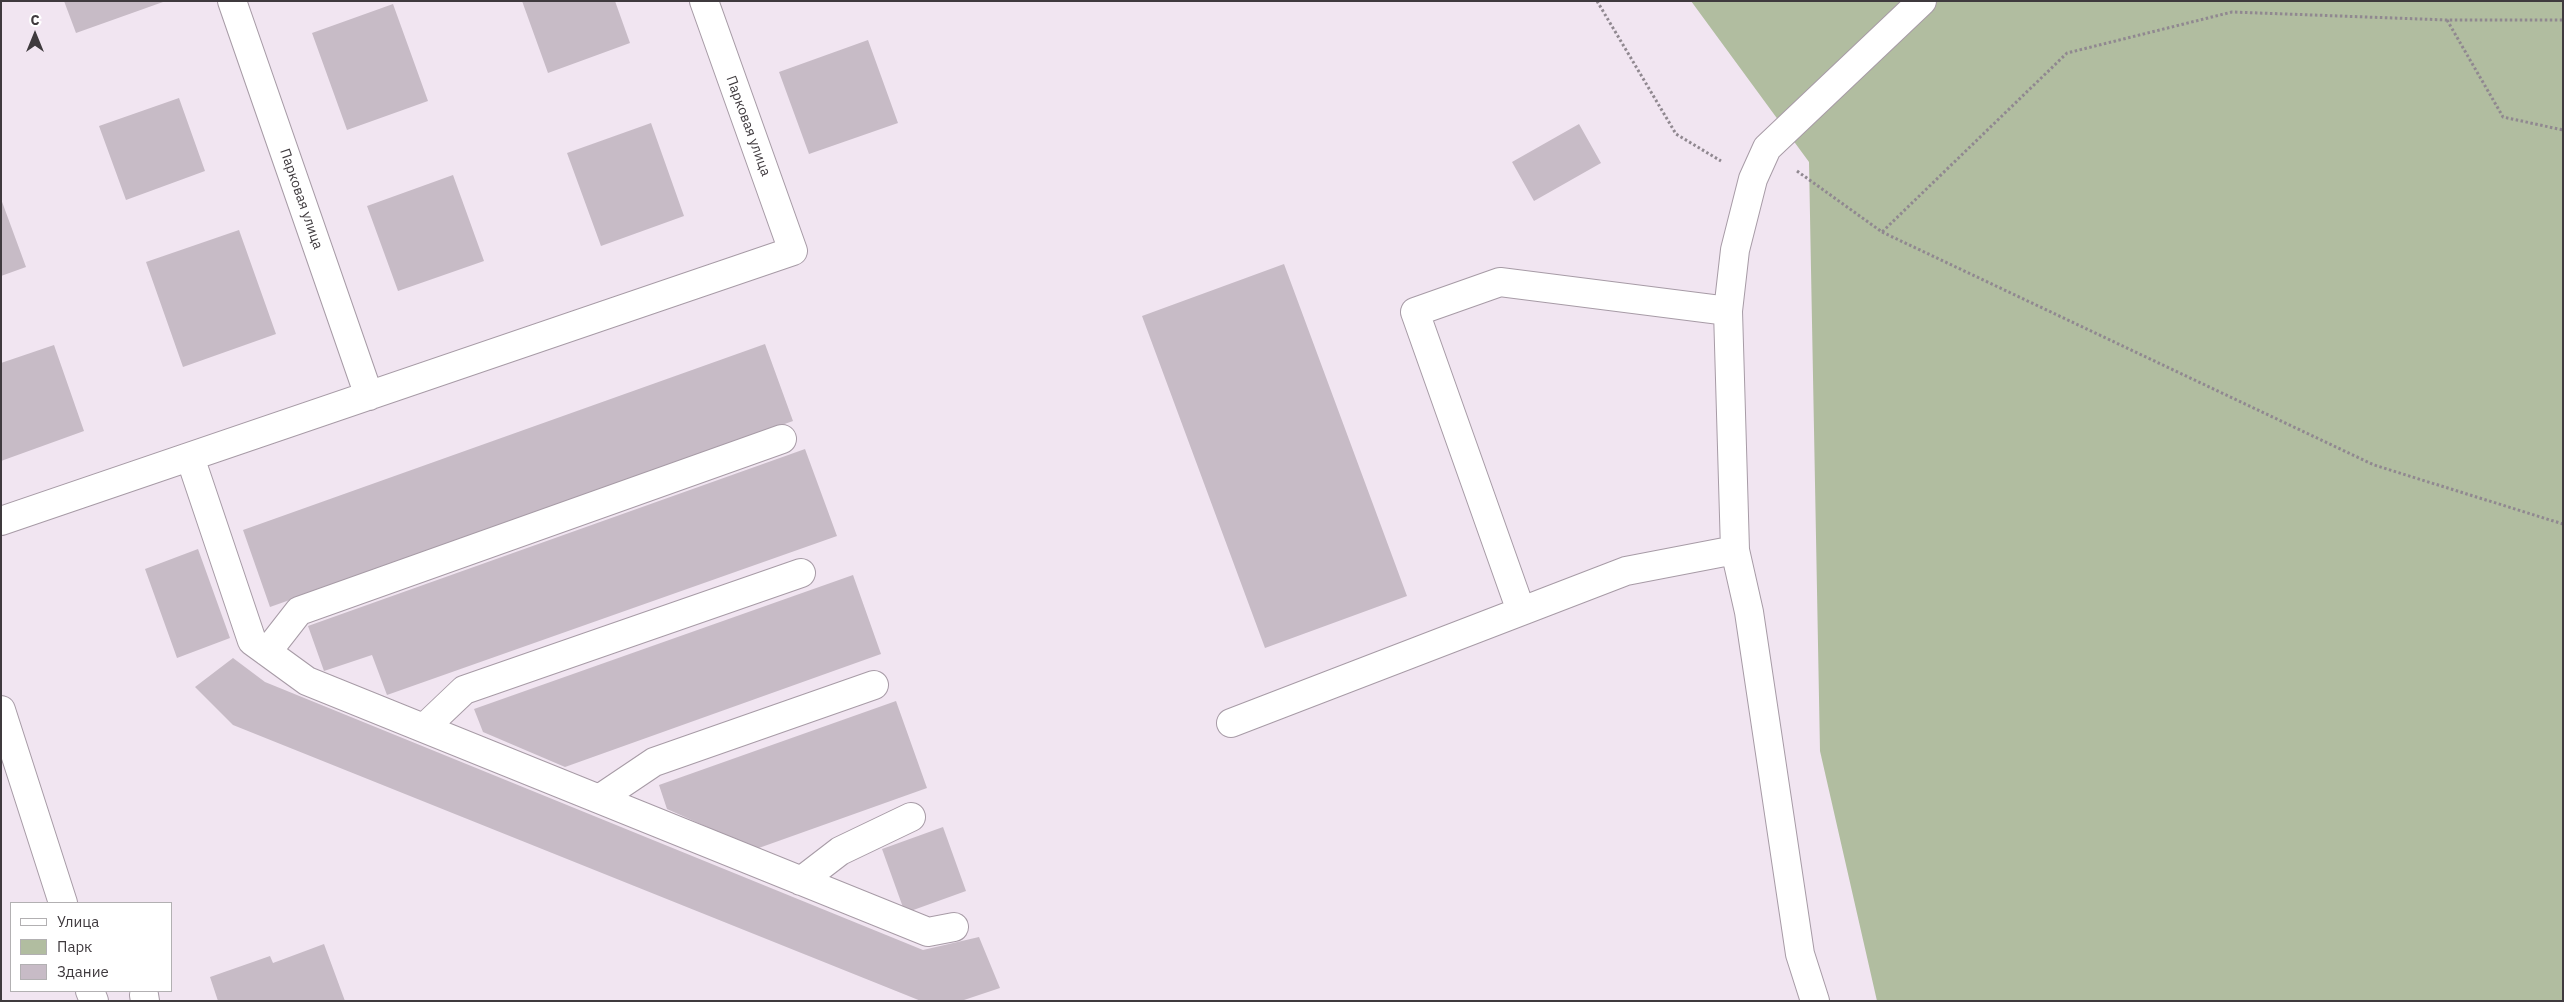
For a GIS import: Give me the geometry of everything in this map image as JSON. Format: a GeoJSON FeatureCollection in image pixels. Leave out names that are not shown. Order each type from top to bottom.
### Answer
{"type":"FeatureCollection","features":[{"type":"Feature","properties":{"kind":"street","name":"Парковая улица"},"geometry":{"type":"LineString","coordinates":[[232,1],[369,396],[793,251],[704,1]]}},
{"type":"Feature","properties":{"kind":"street"},"geometry":{"type":"LineString","coordinates":[[1815,1001],[1800,954],[1749,612],[1735,550],[1728,311],[1735,250],[1754,179],[1767,148],[1922,1]]}},
{"type":"Feature","properties":{"kind":"street"},"geometry":{"type":"LineString","coordinates":[[1521,611],[1415,312],[1500,282],[1728,311]]}},
{"type":"Feature","properties":{"kind":"street"},"geometry":{"type":"LineString","coordinates":[[1,521],[369,396]]}},
{"type":"Feature","properties":{"kind":"street"},"geometry":{"type":"LineString","coordinates":[[267,652],[299,611],[782,439]]}},
{"type":"Feature","properties":{"kind":"street"},"geometry":{"type":"LineString","coordinates":[[190,457],[252,641],[307,681],[928,932],[954,926]]}},
{"type":"Feature","properties":{"kind":"street"},"geometry":{"type":"LineString","coordinates":[[1232,723],[1626,571],[1735,550]]}},
{"type":"Feature","properties":{"kind":"street"},"geometry":{"type":"LineString","coordinates":[[424,728],[464,690],[801,573]]}},
{"type":"Feature","properties":{"kind":"street"},"geometry":{"type":"LineString","coordinates":[[599,799],[654,762],[874,685]]}},
{"type":"Feature","properties":{"kind":"street"},"geometry":{"type":"LineString","coordinates":[[1,710],[63,902]]}},
{"type":"Feature","properties":{"kind":"street"},"geometry":{"type":"LineString","coordinates":[[801,881],[840,851],[911,817]]}},
{"type":"Feature","properties":{"kind":"path"},"geometry":{"type":"LineString","coordinates":[[1597,1],[1676,134],[1754,179]]}},
{"type":"Feature","properties":{"kind":"path"},"geometry":{"type":"LineString","coordinates":[[1882,232],[2067,53],[2232,12],[2447,20],[2563,20]]}},
{"type":"Feature","properties":{"kind":"path"},"geometry":{"type":"LineString","coordinates":[[2447,20],[2503,117],[2563,130]]}},
{"type":"Feature","properties":{"kind":"path"},"geometry":{"type":"LineString","coordinates":[[1767,148],[1882,232],[2374,465],[2563,524]]}},
{"type":"Feature","properties":{"kind":"green space"},"geometry":{"type":"Polygon","coordinates":[[[1691,1],[2563,1],[2563,1001],[1877,1001],[1820,751],[1809,162],[1691,1]]]}},
{"type":"Feature","properties":{"kind":"building"},"geometry":{"type":"Polygon","coordinates":[[[64,1],[163,1],[163,2],[76,33],[64,1]]]}},
{"type":"Feature","properties":{"kind":"building"},"geometry":{"type":"Polygon","coordinates":[[[522,1],[615,1],[630,43],[548,73],[522,1]]]}},
{"type":"Feature","properties":{"kind":"building"},"geometry":{"type":"Polygon","coordinates":[[[393,4],[428,101],[347,130],[312,33],[393,4]]]}},
{"type":"Feature","properties":{"kind":"building"},"geometry":{"type":"Polygon","coordinates":[[[868,40],[898,123],[809,154],[779,72],[868,40]]]}},
{"type":"Feature","properties":{"kind":"building"},"geometry":{"type":"Polygon","coordinates":[[[179,98],[205,171],[126,200],[99,126],[179,98]]]}},
{"type":"Feature","properties":{"kind":"building"},"geometry":{"type":"Polygon","coordinates":[[[651,123],[684,216],[601,246],[567,153],[651,123]]]}},
{"type":"Feature","properties":{"kind":"building"},"geometry":{"type":"Polygon","coordinates":[[[1579,124],[1601,163],[1534,201],[1512,162],[1579,124]]]}},
{"type":"Feature","properties":{"kind":"building"},"geometry":{"type":"Polygon","coordinates":[[[453,175],[484,261],[398,291],[367,206],[453,175]]]}},
{"type":"Feature","properties":{"kind":"building"},"geometry":{"type":"Polygon","coordinates":[[[1,199],[26,267],[1,276],[1,199]]]}},
{"type":"Feature","properties":{"kind":"building"},"geometry":{"type":"Polygon","coordinates":[[[239,230],[276,334],[183,367],[146,262],[239,230]]]}},
{"type":"Feature","properties":{"kind":"building"},"geometry":{"type":"Polygon","coordinates":[[[1284,264],[1407,596],[1265,648],[1142,316],[1284,264]]]}},
{"type":"Feature","properties":{"kind":"building"},"geometry":{"type":"Polygon","coordinates":[[[765,344],[793,421],[270,607],[243,530],[765,344]]]}},
{"type":"Feature","properties":{"kind":"building"},"geometry":{"type":"Polygon","coordinates":[[[54,345],[84,431],[1,461],[1,363],[54,345]]]}},
{"type":"Feature","properties":{"kind":"building"},"geometry":{"type":"Polygon","coordinates":[[[805,449],[837,536],[387,695],[372,655],[324,671],[308,626],[805,449]]]}},
{"type":"Feature","properties":{"kind":"building"},"geometry":{"type":"Polygon","coordinates":[[[198,549],[230,638],[177,658],[145,569],[198,549]]]}},
{"type":"Feature","properties":{"kind":"building"},"geometry":{"type":"Polygon","coordinates":[[[853,575],[881,654],[565,767],[483,732],[474,709],[853,575]]]}},
{"type":"Feature","properties":{"kind":"building"},"geometry":{"type":"Polygon","coordinates":[[[233,658],[265,682],[923,950],[979,937],[1000,988],[961,1001],[921,1001],[233,725],[195,687],[233,658]]]}},
{"type":"Feature","properties":{"kind":"building"},"geometry":{"type":"Polygon","coordinates":[[[896,701],[927,788],[756,849],[667,809],[659,785],[896,701]]]}},
{"type":"Feature","properties":{"kind":"building"},"geometry":{"type":"Polygon","coordinates":[[[943,827],[966,891],[905,913],[882,849],[943,827]]]}},
{"type":"Feature","properties":{"kind":"building"},"geometry":{"type":"Polygon","coordinates":[[[324,944],[345,1001],[218,1001],[210,977],[270,956],[273,963],[324,944]]]}}]}
